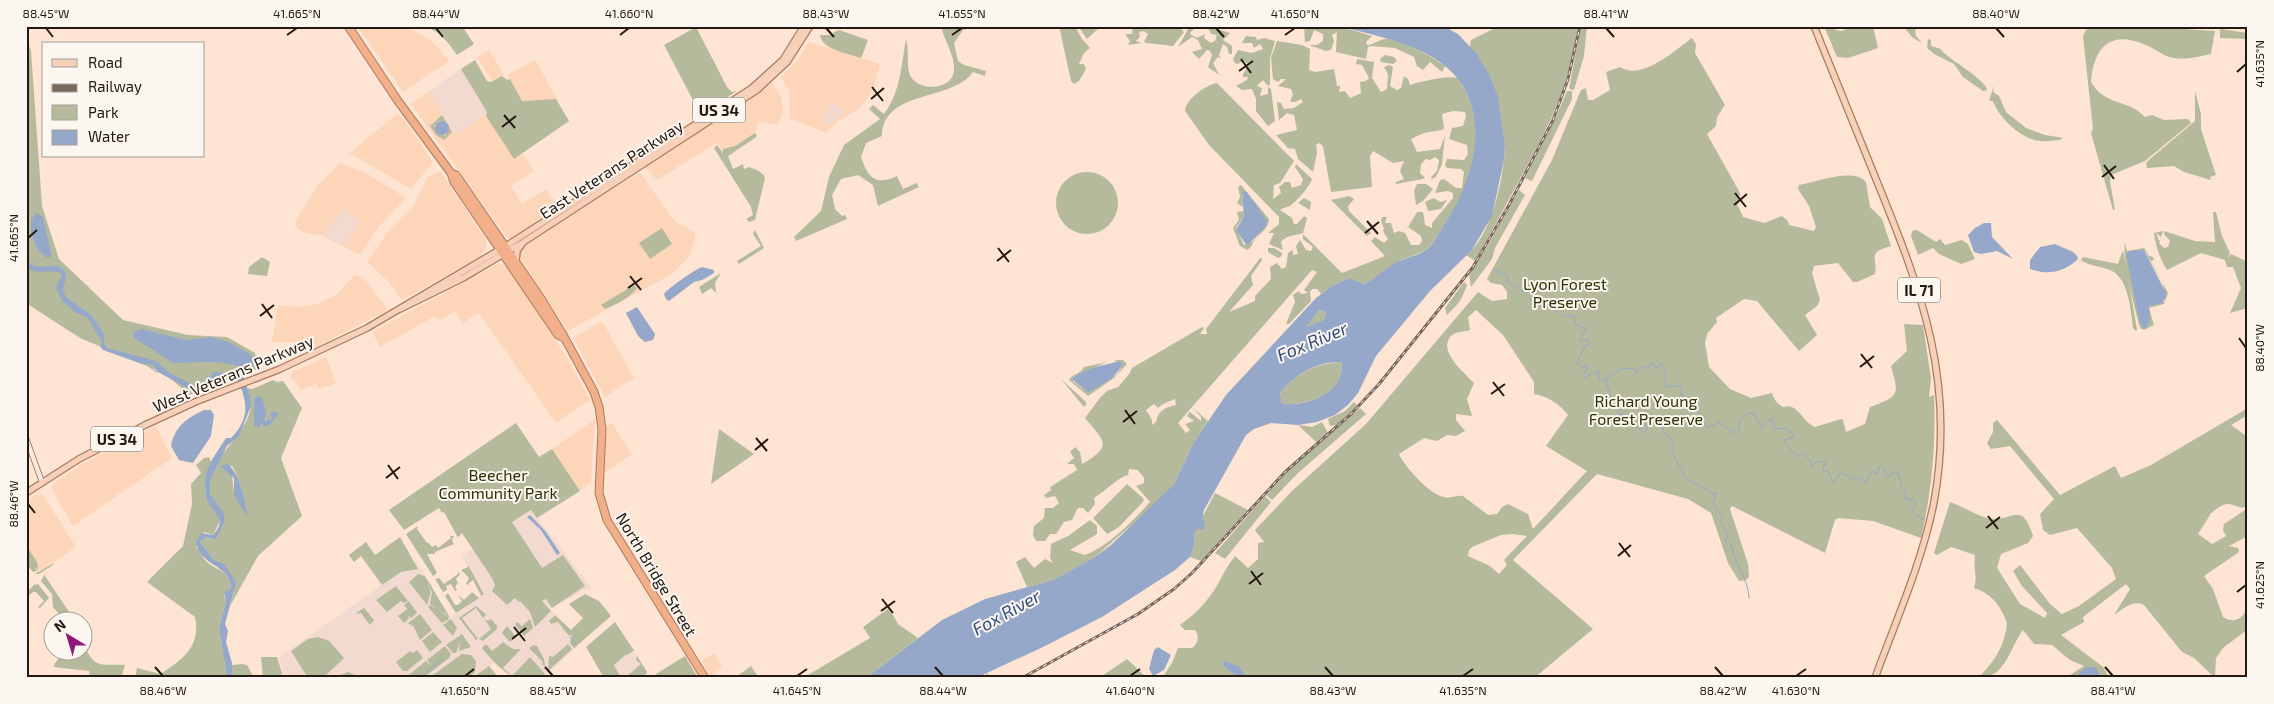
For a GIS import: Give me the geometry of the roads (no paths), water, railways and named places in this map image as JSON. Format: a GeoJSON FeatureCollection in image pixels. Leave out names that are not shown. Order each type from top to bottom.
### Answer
{"type":"FeatureCollection","features":[{"type":"Feature","properties":{"kind":"highway","name":"North Bridge Street"},"geometry":{"type":"LineString","coordinates":[[348,26],[398,101],[451,173],[454,182],[514,262],[564,338],[590,383],[599,407],[602,429],[599,493],[607,520],[705,678]]}},
{"type":"Feature","properties":{"kind":"main road","name":"East Veterans Parkway"},"geometry":{"type":"LineString","coordinates":[[505,250],[752,88],[782,60],[804,26]]}},
{"type":"Feature","properties":{"kind":"main road","name":"East Veterans Parkway"},"geometry":{"type":"LineString","coordinates":[[520,240],[757,90],[787,62],[810,26]]}},
{"type":"Feature","properties":{"kind":"main road","name":"IL 71"},"geometry":{"type":"LineString","coordinates":[[1814,26],[1917,283],[1933,342],[1938,377],[1940,433],[1934,500],[1927,534],[1875,678]]}},
{"type":"Feature","properties":{"kind":"main road"},"geometry":{"type":"LineString","coordinates":[[497,237],[520,240],[514,262],[492,258],[497,237]]}},
{"type":"Feature","properties":{"kind":"main road","name":"West Veterans Parkway"},"geometry":{"type":"LineString","coordinates":[[26,493],[126,434],[172,412],[343,341],[398,310],[407,308],[505,250]]}},
{"type":"Feature","properties":{"kind":"main road"},"geometry":{"type":"LineString","coordinates":[[26,438],[42,482]]}},
{"type":"Feature","properties":{"kind":"water","name":"Fox River"},"geometry":{"type":"Polygon","coordinates":[[[1339,26],[1443,26],[1458,34],[1476,53],[1489,74],[1498,97],[1505,146],[1504,160],[1492,216],[1472,250],[1430,291],[1376,356],[1358,393],[1348,405],[1335,415],[1317,422],[1298,425],[1271,423],[1254,429],[1246,435],[1204,510],[1202,520],[1205,521],[1204,529],[1197,529],[1194,533],[1194,547],[1190,557],[1175,570],[1102,617],[976,678],[866,678],[942,620],[985,599],[1053,580],[1095,557],[1111,545],[1174,484],[1194,442],[1226,395],[1316,298],[1332,286],[1349,278],[1365,284],[1394,264],[1423,252],[1434,242],[1455,207],[1471,166],[1475,144],[1475,122],[1470,102],[1461,83],[1445,66],[1434,58],[1408,45],[1339,26]],[[1319,310],[1306,327],[1324,320],[1326,312],[1319,310]],[[1342,362],[1316,366],[1292,380],[1280,393],[1282,404],[1303,403],[1323,396],[1337,382],[1341,373],[1342,362]]]}},
{"type":"Feature","properties":{"kind":"water"},"geometry":{"type":"Polygon","coordinates":[[[442,121],[447,123],[449,128],[447,133],[442,135],[437,133],[435,128],[437,123],[442,121]]]}},
{"type":"Feature","properties":{"kind":"water"},"geometry":{"type":"Polygon","coordinates":[[[1242,191],[1247,192],[1267,221],[1266,226],[1247,246],[1236,230],[1244,216],[1242,191]]]}},
{"type":"Feature","properties":{"kind":"water"},"geometry":{"type":"Polygon","coordinates":[[[37,213],[43,217],[51,253],[51,256],[48,258],[39,250],[32,237],[31,223],[37,213]]]}},
{"type":"Feature","properties":{"kind":"water"},"geometry":{"type":"Polygon","coordinates":[[[1984,223],[1991,223],[1992,237],[2013,259],[1997,251],[1981,254],[1974,252],[1968,235],[1984,223]]]}},
{"type":"Feature","properties":{"kind":"water"},"geometry":{"type":"Polygon","coordinates":[[[2055,244],[2073,252],[2078,257],[2077,260],[2066,268],[2055,272],[2030,269],[2030,260],[2040,247],[2055,244]]]}},
{"type":"Feature","properties":{"kind":"water"},"geometry":{"type":"Polygon","coordinates":[[[2144,250],[2167,295],[2162,303],[2149,306],[2150,322],[2144,329],[2140,324],[2126,254],[2130,251],[2144,250]]]}},
{"type":"Feature","properties":{"kind":"water"},"geometry":{"type":"Polygon","coordinates":[[[26,259],[38,267],[58,266],[64,271],[66,276],[63,290],[66,297],[92,316],[104,334],[104,344],[107,348],[156,361],[170,373],[195,386],[205,383],[213,372],[243,374],[251,406],[239,436],[227,446],[210,480],[210,494],[224,514],[224,523],[215,540],[206,537],[200,542],[214,560],[225,564],[236,583],[225,624],[228,631],[226,642],[232,663],[232,678],[227,678],[219,628],[226,601],[224,592],[230,590],[230,582],[222,571],[204,557],[196,543],[201,533],[213,535],[220,523],[207,500],[205,479],[210,463],[226,438],[231,438],[242,424],[245,403],[237,379],[217,375],[211,384],[194,392],[158,372],[152,364],[142,364],[103,350],[100,346],[102,342],[87,317],[76,313],[62,301],[56,288],[62,274],[26,268],[26,259]]]}},
{"type":"Feature","properties":{"kind":"water"},"geometry":{"type":"Polygon","coordinates":[[[702,267],[714,270],[714,273],[694,282],[669,301],[666,299],[664,294],[666,291],[702,267]]]}},
{"type":"Feature","properties":{"kind":"water"},"geometry":{"type":"Polygon","coordinates":[[[637,307],[655,334],[653,340],[645,342],[638,336],[626,313],[637,307]]]}},
{"type":"Feature","properties":{"kind":"water"},"geometry":{"type":"Polygon","coordinates":[[[142,329],[186,340],[213,337],[233,344],[250,354],[255,361],[251,366],[218,362],[173,363],[134,338],[133,332],[142,329]]]}},
{"type":"Feature","properties":{"kind":"water"},"geometry":{"type":"Polygon","coordinates":[[[1120,361],[1123,365],[1112,378],[1088,393],[1073,380],[1073,377],[1092,368],[1120,361]]]}},
{"type":"Feature","properties":{"kind":"water"},"geometry":{"type":"Polygon","coordinates":[[[258,396],[262,398],[266,411],[265,421],[272,419],[270,414],[276,411],[278,414],[272,423],[265,427],[261,424],[258,428],[254,425],[254,399],[258,396]]]}},
{"type":"Feature","properties":{"kind":"water"},"geometry":{"type":"Polygon","coordinates":[[[204,410],[211,410],[214,415],[211,436],[193,463],[179,460],[171,446],[175,433],[192,416],[204,410]]]}},
{"type":"Feature","properties":{"kind":"water"},"geometry":{"type":"Polygon","coordinates":[[[227,464],[231,467],[238,480],[244,496],[247,517],[234,495],[234,478],[220,466],[227,464]]]}},
{"type":"Feature","properties":{"kind":"water"},"geometry":{"type":"Polygon","coordinates":[[[530,515],[546,532],[560,553],[557,555],[541,530],[527,517],[530,515]]]}},
{"type":"Feature","properties":{"kind":"water"},"geometry":{"type":"Polygon","coordinates":[[[1158,647],[1171,655],[1164,670],[1153,676],[1149,669],[1154,650],[1158,647]]]}},
{"type":"Feature","properties":{"kind":"water"},"geometry":{"type":"Polygon","coordinates":[[[1225,661],[1240,667],[1247,678],[1230,672],[1222,664],[1225,661]]]}},
{"type":"Feature","properties":{"kind":"water"},"geometry":{"type":"Polygon","coordinates":[[[2087,667],[2095,667],[2102,678],[2077,678],[2080,672],[2087,667]]]}},
{"type":"Feature","properties":{"kind":"waterway"},"geometry":{"type":"LineString","coordinates":[[1494,270],[1508,276],[1507,281],[1524,292],[1531,301],[1538,299],[1564,316],[1574,316],[1576,325],[1586,328],[1580,339],[1581,341],[1589,340],[1589,344],[1585,346],[1577,363],[1581,367],[1588,366],[1587,371],[1583,374],[1585,377],[1599,371],[1599,379],[1603,381],[1621,369],[1635,368],[1636,374],[1643,366],[1649,368],[1652,362],[1657,368],[1662,364],[1666,374],[1665,386],[1681,385],[1681,394],[1688,411],[1698,412],[1707,428],[1720,422],[1733,433],[1739,430],[1739,421],[1747,414],[1753,413],[1762,428],[1771,418],[1775,429],[1787,428],[1793,435],[1792,438],[1784,440],[1796,457],[1802,453],[1810,460],[1812,466],[1817,462],[1825,462],[1823,471],[1828,471],[1833,483],[1841,473],[1849,476],[1849,479],[1860,478],[1864,482],[1867,481],[1871,471],[1877,473],[1880,466],[1885,469],[1886,477],[1890,477],[1892,472],[1898,472],[1902,488],[1906,492],[1904,498],[1910,500],[1913,498],[1916,504],[1913,509],[1915,515],[1925,519]]}},
{"type":"Feature","properties":{"kind":"waterway"},"geometry":{"type":"LineString","coordinates":[[145,363],[156,372],[159,371]]}},
{"type":"Feature","properties":{"kind":"waterway"},"geometry":{"type":"LineString","coordinates":[[1606,381],[1613,406],[1619,406],[1621,410],[1619,415],[1624,414],[1644,433],[1648,427],[1645,422],[1651,418],[1662,421],[1664,434],[1673,440],[1673,453],[1685,477],[1713,494],[1716,493],[1713,503],[1723,518],[1721,522],[1728,537],[1725,542],[1732,545],[1749,598]]}},
{"type":"Feature","properties":{"kind":"waterway"},"geometry":{"type":"LineString","coordinates":[[570,637],[576,644]]}},
{"type":"Feature","properties":{"kind":"waterway"},"geometry":{"type":"LineString","coordinates":[[419,678],[443,658]]}},
{"type":"Feature","properties":{"kind":"waterway"},"geometry":{"type":"LineString","coordinates":[[986,672],[990,678]]}},
{"type":"Feature","properties":{"kind":"railway"},"geometry":{"type":"LineString","coordinates":[[1022,678],[1138,614],[1174,589],[1192,573],[1285,472],[1351,414],[1379,384],[1473,267],[1509,205],[1553,120],[1568,79],[1580,26]]}},
{"type":"Feature","properties":{"kind":"park label","name":"Lyon Forest Preserve"},"geometry":{"type":"Point","coordinates":[1565,292]}},
{"type":"Feature","properties":{"kind":"park label","name":"Richard Young Forest Preserve"},"geometry":{"type":"Point","coordinates":[1646,409]}},
{"type":"Feature","properties":{"kind":"park label","name":"Beecher Community Park"},"geometry":{"type":"Point","coordinates":[498,483]}}]}
